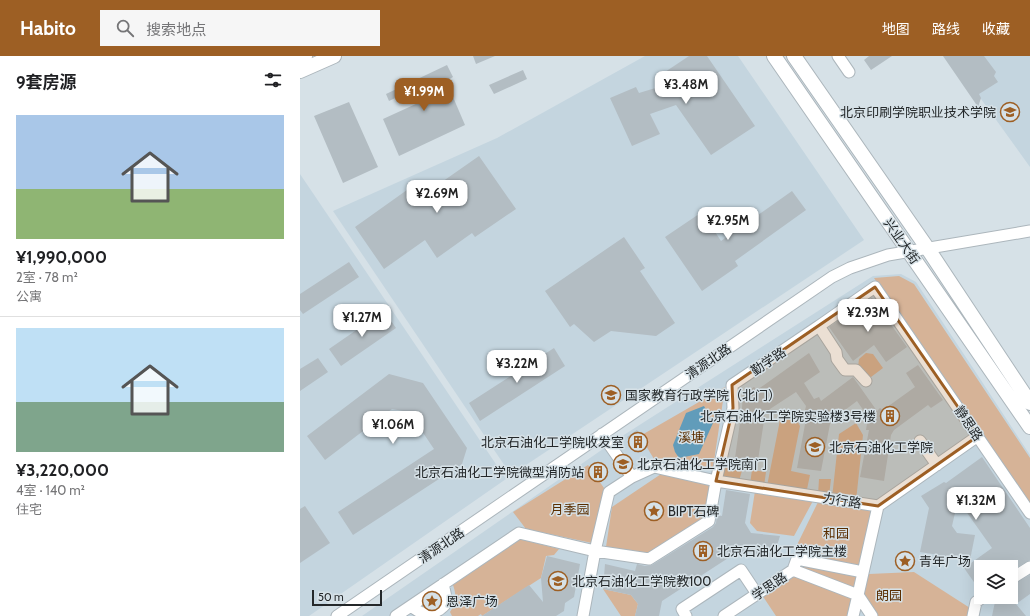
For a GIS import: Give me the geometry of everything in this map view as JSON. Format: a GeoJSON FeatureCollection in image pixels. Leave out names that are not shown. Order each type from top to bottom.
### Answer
{"type":"FeatureCollection","features":[{"type":"Feature","properties":{"kind":"main road"},"geometry":{"type":"LineString","coordinates":[[300,58],[306,56]]}},
{"type":"Feature","properties":{"kind":"main road"},"geometry":{"type":"LineString","coordinates":[[300,71],[334,56]]}},
{"type":"Feature","properties":{"kind":"main road","name":"兴业大街"},"geometry":{"type":"LineString","coordinates":[[774,56],[1030,427]]}},
{"type":"Feature","properties":{"kind":"main road","name":"兴业大街"},"geometry":{"type":"LineString","coordinates":[[794,56],[928,249],[1030,403]]}},
{"type":"Feature","properties":{"kind":"street"},"geometry":{"type":"LineString","coordinates":[[838,56],[849,72]]}},
{"type":"Feature","properties":{"kind":"street","name":"清源北路"},"geometry":{"type":"LineString","coordinates":[[337,616],[832,277],[869,260],[888,255],[1030,231]]}},
{"type":"Feature","properties":{"kind":"street","name":"静思路"},"geometry":{"type":"LineString","coordinates":[[819,326],[875,287],[1030,513]]}},
{"type":"Feature","properties":{"kind":"street"},"geometry":{"type":"LineString","coordinates":[[819,326],[836,352],[837,359],[845,370],[856,370],[866,381]]}},
{"type":"Feature","properties":{"kind":"street","name":"勤学路"},"geometry":{"type":"LineString","coordinates":[[716,481],[733,408],[732,385],[819,326]]}},
{"type":"Feature","properties":{"kind":"street"},"geometry":{"type":"LineString","coordinates":[[602,434],[632,477]]}},
{"type":"Feature","properties":{"kind":"street"},"geometry":{"type":"LineString","coordinates":[[878,506],[978,436]]}},
{"type":"Feature","properties":{"kind":"street"},"geometry":{"type":"LineString","coordinates":[[920,441],[937,465]]}},
{"type":"Feature","properties":{"kind":"street","name":"力行路"},"geometry":{"type":"LineString","coordinates":[[583,616],[595,551],[609,492],[632,477],[654,467],[716,481],[878,506],[853,616]]}},
{"type":"Feature","properties":{"kind":"street"},"geometry":{"type":"LineString","coordinates":[[396,616],[519,533],[595,551],[649,560],[709,521],[716,481]]}},
{"type":"Feature","properties":{"kind":"street","name":"学思路"},"geometry":{"type":"LineString","coordinates":[[724,616],[793,570],[797,559],[863,572]]}},
{"type":"Feature","properties":{"kind":"street"},"geometry":{"type":"LineString","coordinates":[[1018,575],[1030,567]]}},
{"type":"Feature","properties":{"kind":"street"},"geometry":{"type":"LineString","coordinates":[[686,616],[682,609],[741,570],[757,594]]}},
{"type":"Feature","properties":{"kind":"street"},"geometry":{"type":"LineString","coordinates":[[793,570],[858,595],[872,616]]}},
{"type":"Feature","properties":{"kind":"street"},"geometry":{"type":"LineString","coordinates":[[411,606],[423,615],[430,614],[441,608],[446,603],[446,595],[443,584]]}},
{"type":"Feature","properties":{"kind":"street"},"geometry":{"type":"LineString","coordinates":[[973,616],[976,604]]}},
{"type":"Feature","properties":{"kind":"highlighted area"},"geometry":{"type":"Polygon","coordinates":[[[875,287],[978,436],[878,506],[716,481],[733,408],[732,385],[875,287]]]}},
{"type":"Feature","properties":{"kind":"shaded area"},"geometry":{"type":"Polygon","coordinates":[[[645,56],[738,56],[864,240],[511,475],[333,211],[497,138],[645,56]]]}},
{"type":"Feature","properties":{"kind":"shaded area","name":"北京印刷学院职业技术学院"},"geometry":{"type":"Polygon","coordinates":[[[950,56],[1030,56],[1030,167],[950,56]]]}},
{"type":"Feature","properties":{"kind":"shaded area"},"geometry":{"type":"Polygon","coordinates":[[[300,174],[506,479],[309,616],[300,616],[300,174]]]}},
{"type":"Feature","properties":{"kind":"shaded area","name":"北京石油化工学院"},"geometry":{"type":"Polygon","coordinates":[[[901,274],[916,282],[1030,455],[1030,616],[362,616],[616,440],[873,276],[901,274]]]}},
{"type":"Feature","properties":{"kind":"green space"},"geometry":{"type":"Polygon","coordinates":[[[899,276],[914,284],[1030,458],[1030,506],[874,278],[899,276]]]}},
{"type":"Feature","properties":{"kind":"green space"},"geometry":{"type":"Polygon","coordinates":[[[866,353],[873,354],[883,368],[867,380],[858,367],[859,359],[866,353]]]}},
{"type":"Feature","properties":{"kind":"green space","name":"溪塘"},"geometry":{"type":"Polygon","coordinates":[[[725,387],[713,468],[654,459],[640,436],[725,387]]]}},
{"type":"Feature","properties":{"kind":"green space"},"geometry":{"type":"Polygon","coordinates":[[[792,413],[800,426],[791,471],[810,475],[806,494],[767,486],[780,420],[792,413]]]}},
{"type":"Feature","properties":{"kind":"green space"},"geometry":{"type":"Polygon","coordinates":[[[856,423],[863,435],[856,501],[832,498],[839,434],[856,423]]]}},
{"type":"Feature","properties":{"kind":"green space"},"geometry":{"type":"Polygon","coordinates":[[[725,463],[743,467],[739,481],[721,477],[725,463]]]}},
{"type":"Feature","properties":{"kind":"green space","name":"月季园"},"geometry":{"type":"Polygon","coordinates":[[[588,465],[604,488],[592,543],[526,529],[513,512],[588,465]]]}},
{"type":"Feature","properties":{"kind":"green space"},"geometry":{"type":"Polygon","coordinates":[[[667,470],[710,486],[702,521],[646,557],[606,547],[612,507],[667,470]]]}},
{"type":"Feature","properties":{"kind":"green space"},"geometry":{"type":"Polygon","coordinates":[[[752,470],[766,472],[764,486],[750,484],[752,470]]]}},
{"type":"Feature","properties":{"kind":"green space"},"geometry":{"type":"Polygon","coordinates":[[[819,479],[831,479],[829,496],[818,495],[819,479]]]}},
{"type":"Feature","properties":{"kind":"green space"},"geometry":{"type":"Polygon","coordinates":[[[755,491],[814,499],[794,536],[757,531],[750,523],[755,491]]]}},
{"type":"Feature","properties":{"kind":"green space","name":"和园"},"geometry":{"type":"Polygon","coordinates":[[[819,500],[871,510],[860,568],[801,557],[795,549],[819,500]]]}},
{"type":"Feature","properties":{"kind":"green space"},"geometry":{"type":"Polygon","coordinates":[[[520,539],[559,549],[554,555],[546,556],[541,578],[482,616],[481,614],[478,616],[452,616],[450,612],[455,602],[453,585],[520,539]]]}},
{"type":"Feature","properties":{"kind":"green space"},"geometry":{"type":"Polygon","coordinates":[[[797,559],[863,572],[858,595],[793,570],[797,559]]]}},
{"type":"Feature","properties":{"kind":"green space","name":"朗园"},"geometry":{"type":"Polygon","coordinates":[[[914,572],[970,608],[968,616],[877,616],[862,594],[869,574],[914,572]]]}},
{"type":"Feature","properties":{"kind":"green space"},"geometry":{"type":"Polygon","coordinates":[[[794,575],[854,597],[847,616],[776,616],[762,595],[794,575]]]}},
{"type":"Feature","properties":{"kind":"green space"},"geometry":{"type":"Polygon","coordinates":[[[603,589],[631,595],[638,604],[635,616],[621,616],[603,589]]]}},
{"type":"Feature","properties":{"kind":"water"},"geometry":{"type":"Polygon","coordinates":[[[704,406],[713,423],[699,454],[679,458],[673,445],[686,413],[704,406]]]}},
{"type":"Feature","properties":{"kind":"building"},"geometry":{"type":"Polygon","coordinates":[[[473,56],[495,56],[476,64],[473,56]]]}},
{"type":"Feature","properties":{"kind":"building"},"geometry":{"type":"Polygon","coordinates":[[[689,56],[707,56],[755,126],[711,155],[676,105],[650,114],[660,134],[632,146],[610,98],[636,87],[639,93],[662,86],[656,78],[689,56]]]}},
{"type":"Feature","properties":{"kind":"building"},"geometry":{"type":"Polygon","coordinates":[[[869,56],[892,56],[871,70],[864,60],[869,56]]]}},
{"type":"Feature","properties":{"kind":"building"},"geometry":{"type":"Polygon","coordinates":[[[943,56],[984,56],[996,72],[994,76],[998,82],[979,94],[981,98],[978,107],[943,56]]]}},
{"type":"Feature","properties":{"kind":"building"},"geometry":{"type":"Polygon","coordinates":[[[447,65],[453,77],[446,81],[465,125],[399,156],[383,119],[418,103],[412,90],[389,101],[386,94],[447,65]]]}},
{"type":"Feature","properties":{"kind":"building"},"geometry":{"type":"Polygon","coordinates":[[[523,70],[527,79],[494,94],[489,85],[523,70]]]}},
{"type":"Feature","properties":{"kind":"building"},"geometry":{"type":"Polygon","coordinates":[[[349,102],[378,167],[343,183],[314,116],[349,102]]]}},
{"type":"Feature","properties":{"kind":"building"},"geometry":{"type":"Polygon","coordinates":[[[479,156],[516,209],[475,237],[472,233],[437,258],[425,240],[384,269],[355,227],[421,180],[429,191],[479,156]]]}},
{"type":"Feature","properties":{"kind":"building"},"geometry":{"type":"Polygon","coordinates":[[[792,191],[806,210],[735,261],[738,266],[702,291],[665,237],[702,212],[721,241],[792,191]]]}},
{"type":"Feature","properties":{"kind":"building"},"geometry":{"type":"Polygon","coordinates":[[[624,237],[645,268],[640,271],[675,323],[656,336],[611,331],[594,342],[574,324],[570,327],[545,291],[624,237]]]}},
{"type":"Feature","properties":{"kind":"building"},"geometry":{"type":"Polygon","coordinates":[[[349,262],[359,277],[303,314],[300,310],[300,294],[349,262]]]}},
{"type":"Feature","properties":{"kind":"building"},"geometry":{"type":"Polygon","coordinates":[[[872,298],[907,347],[886,362],[874,345],[853,361],[829,327],[872,298]]]}},
{"type":"Feature","properties":{"kind":"building"},"geometry":{"type":"Polygon","coordinates":[[[384,311],[396,328],[341,366],[329,349],[384,311]]]}},
{"type":"Feature","properties":{"kind":"building"},"geometry":{"type":"Polygon","coordinates":[[[554,348],[565,366],[480,421],[469,403],[554,348]]]}},
{"type":"Feature","properties":{"kind":"building","name":"北京石油化工学院实验楼3号楼"},"geometry":{"type":"Polygon","coordinates":[[[809,353],[820,372],[804,383],[814,399],[819,397],[821,401],[853,377],[877,411],[880,408],[883,410],[915,387],[906,373],[918,365],[943,400],[931,408],[928,405],[894,430],[891,435],[884,481],[860,477],[869,430],[866,430],[868,417],[857,401],[833,419],[830,424],[821,471],[797,468],[806,419],[803,419],[806,406],[796,392],[765,414],[758,460],[735,458],[743,394],[754,387],[757,390],[809,353]]]}},
{"type":"Feature","properties":{"kind":"building"},"geometry":{"type":"Polygon","coordinates":[[[318,358],[328,372],[300,391],[300,369],[318,358]]]}},
{"type":"Feature","properties":{"kind":"building"},"geometry":{"type":"Polygon","coordinates":[[[389,374],[423,383],[467,448],[462,464],[353,535],[338,512],[434,449],[409,412],[392,409],[325,460],[307,436],[389,374]]]}},
{"type":"Feature","properties":{"kind":"building","name":"北京石油化工学院收发室"},"geometry":{"type":"Polygon","coordinates":[[[637,430],[648,447],[638,453],[627,437],[637,430]]]}},
{"type":"Feature","properties":{"kind":"building"},"geometry":{"type":"Polygon","coordinates":[[[982,457],[1030,528],[1030,560],[1018,567],[1018,560],[975,560],[992,548],[958,500],[952,526],[957,533],[975,535],[970,560],[920,552],[929,508],[921,496],[944,482],[946,483],[982,457]]]}},
{"type":"Feature","properties":{"kind":"building","name":"北京石油化工学院主楼"},"geometry":{"type":"Polygon","coordinates":[[[726,490],[750,494],[745,523],[751,533],[780,536],[773,558],[739,551],[662,601],[659,616],[635,616],[638,604],[631,595],[603,589],[605,564],[635,571],[637,564],[645,566],[652,565],[713,527],[716,523],[717,515],[722,516],[726,490]]]}},
{"type":"Feature","properties":{"kind":"building"},"geometry":{"type":"Polygon","coordinates":[[[305,506],[330,543],[300,563],[300,509],[305,506]]]}},
{"type":"Feature","properties":{"kind":"building"},"geometry":{"type":"Polygon","coordinates":[[[547,556],[580,564],[574,597],[565,603],[564,611],[556,616],[482,616],[529,585],[543,602],[541,578],[547,556]]]}},
{"type":"Feature","properties":{"kind":"building"},"geometry":{"type":"Polygon","coordinates":[[[974,561],[974,582],[964,568],[974,561]]]}},
{"type":"Feature","properties":{"kind":"building"},"geometry":{"type":"Polygon","coordinates":[[[1030,575],[1030,594],[1018,603],[1018,582],[1030,575]]]}},
{"type":"Feature","properties":{"kind":"building"},"geometry":{"type":"Polygon","coordinates":[[[995,604],[1016,604],[1026,616],[992,616],[995,604]]]}},
{"type":"Feature","properties":{"kind":"place","name":"北京印刷学院职业技术学院"},"geometry":{"type":"Point","coordinates":[1010,112]}},
{"type":"Feature","properties":{"kind":"place","name":"国家教育行政学院（北门）"},"geometry":{"type":"Point","coordinates":[611,395]}},
{"type":"Feature","properties":{"kind":"place","name":"北京石油化工学院实验楼3号楼"},"geometry":{"type":"Point","coordinates":[890,416]}},
{"type":"Feature","properties":{"kind":"place","name":"北京石油化工学院收发室"},"geometry":{"type":"Point","coordinates":[638,442]}},
{"type":"Feature","properties":{"kind":"place","name":"北京石油化工学院"},"geometry":{"type":"Point","coordinates":[815,447]}},
{"type":"Feature","properties":{"kind":"place","name":"北京石油化工学院南门"},"geometry":{"type":"Point","coordinates":[623,464]}},
{"type":"Feature","properties":{"kind":"place","name":"北京石油化工学院微型消防站"},"geometry":{"type":"Point","coordinates":[598,472]}},
{"type":"Feature","properties":{"kind":"place","name":"BIPT石碑"},"geometry":{"type":"Point","coordinates":[654,511]}},
{"type":"Feature","properties":{"kind":"place","name":"北京石油化工学院主楼"},"geometry":{"type":"Point","coordinates":[703,551]}},
{"type":"Feature","properties":{"kind":"place","name":"青年广场"},"geometry":{"type":"Point","coordinates":[905,561]}},
{"type":"Feature","properties":{"kind":"place","name":"北京石油化工学院教100"},"geometry":{"type":"Point","coordinates":[558,581]}},
{"type":"Feature","properties":{"kind":"place","name":"恩泽广场"},"geometry":{"type":"Point","coordinates":[432,601]}}]}
